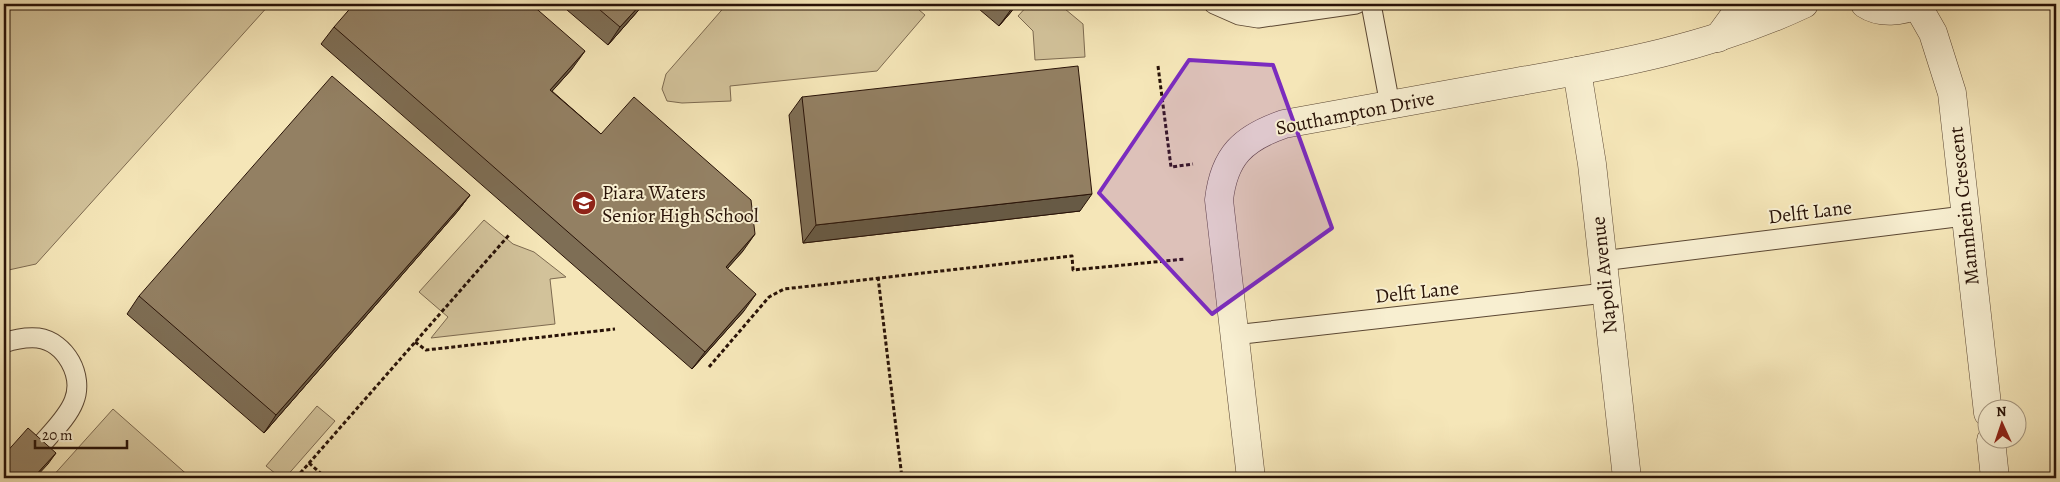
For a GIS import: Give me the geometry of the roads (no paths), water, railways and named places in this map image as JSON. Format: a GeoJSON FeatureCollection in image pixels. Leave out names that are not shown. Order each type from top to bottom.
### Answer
{"type":"FeatureCollection","features":[{"type":"Feature","properties":{"kind":"street"},"geometry":{"type":"LineString","coordinates":[[1718,38],[1743,4]]}},
{"type":"Feature","properties":{"kind":"street","name":"Southampton Drive"},"geometry":{"type":"LineString","coordinates":[[1251,478],[1220,200],[1224,175],[1234,154],[1248,140],[1264,131],[1284,124],[1577,72],[1687,48],[1775,18],[1804,4]]}},
{"type":"Feature","properties":{"kind":"street"},"geometry":{"type":"LineString","coordinates":[[1865,4],[1884,11],[1901,10],[1917,4]]}},
{"type":"Feature","properties":{"kind":"street","name":"Mannhein Crescent"},"geometry":{"type":"LineString","coordinates":[[1917,4],[1934,33],[1952,93],[1964,216],[1986,400]]}},
{"type":"Feature","properties":{"kind":"street","name":"Napoli Avenue"},"geometry":{"type":"LineString","coordinates":[[1577,72],[1592,164],[1627,478]]}},
{"type":"Feature","properties":{"kind":"street"},"geometry":{"type":"LineString","coordinates":[[1991,450],[1995,478]]}},
{"type":"Feature","properties":{"kind":"lane"},"geometry":{"type":"LineString","coordinates":[[1214,4],[1239,15],[1258,18],[1356,4]]}},
{"type":"Feature","properties":{"kind":"lane"},"geometry":{"type":"LineString","coordinates":[[1371,4],[1390,105]]}},
{"type":"Feature","properties":{"kind":"lane","name":"Delft Lane"},"geometry":{"type":"LineString","coordinates":[[1602,261],[1964,216]]}},
{"type":"Feature","properties":{"kind":"lane","name":"Delft Lane"},"geometry":{"type":"LineString","coordinates":[[1234,335],[1605,293]]}},
{"type":"Feature","properties":{"kind":"lane"},"geometry":{"type":"LineString","coordinates":[[4,343],[20,338],[40,338],[60,350],[73,364],[77,384],[74,401],[41,445]]}},
{"type":"Feature","properties":{"kind":"place","name":"Piara Waters Senior High School"},"geometry":{"type":"Point","coordinates":[584,203]}}]}
